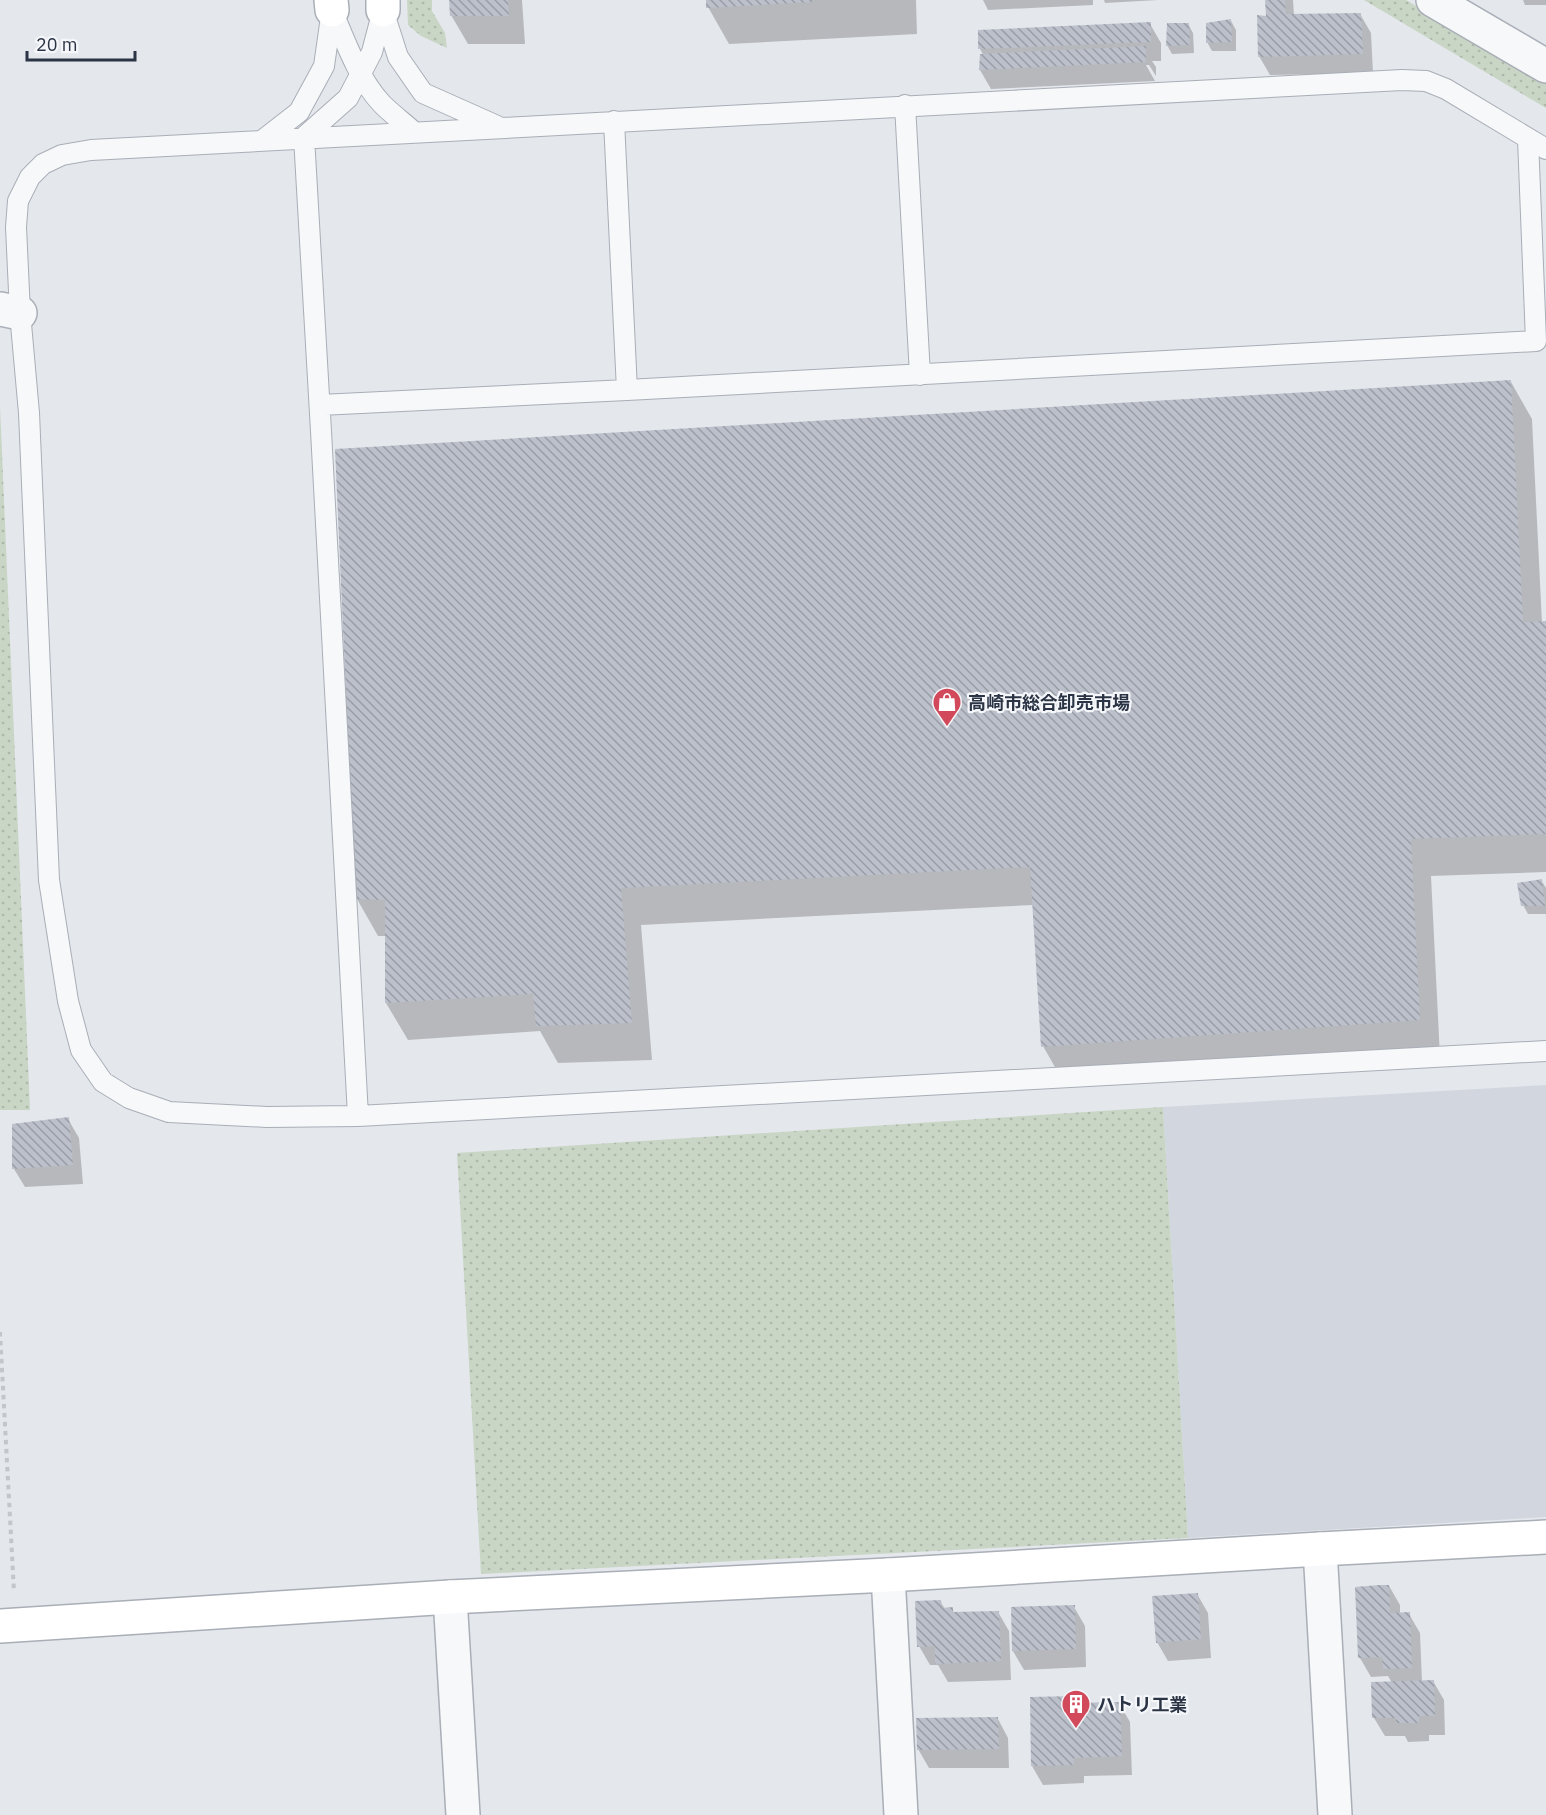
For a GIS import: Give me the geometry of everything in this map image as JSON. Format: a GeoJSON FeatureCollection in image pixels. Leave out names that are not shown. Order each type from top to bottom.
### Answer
{"type":"FeatureCollection","features":[{"type":"Feature","properties":{"kind":"street"},"geometry":{"type":"LineString","coordinates":[[1434,0],[1546,66]]}},
{"type":"Feature","properties":{"kind":"street"},"geometry":{"type":"LineString","coordinates":[[8,1626],[450,1597],[888,1575],[1546,1537]]}},
{"type":"Feature","properties":{"kind":"street"},"geometry":{"type":"LineString","coordinates":[[1320,1549],[1335,1815]]}},
{"type":"Feature","properties":{"kind":"street"},"geometry":{"type":"LineString","coordinates":[[888,1575],[901,1815]]}},
{"type":"Feature","properties":{"kind":"street"},"geometry":{"type":"LineString","coordinates":[[450,1597],[463,1815]]}},
{"type":"Feature","properties":{"kind":"lane"},"geometry":{"type":"LineString","coordinates":[[331,5],[361,74],[381,104],[414,132]]}},
{"type":"Feature","properties":{"kind":"lane"},"geometry":{"type":"LineString","coordinates":[[263,140],[298,112],[324,66],[331,5]]}},
{"type":"Feature","properties":{"kind":"lane"},"geometry":{"type":"LineString","coordinates":[[304,137],[348,98],[372,52],[383,5]]}},
{"type":"Feature","properties":{"kind":"lane"},"geometry":{"type":"LineString","coordinates":[[383,5],[398,57],[423,93],[501,127]]}},
{"type":"Feature","properties":{"kind":"lane"},"geometry":{"type":"LineString","coordinates":[[1546,149],[1446,89],[1426,81],[1402,80],[91,150],[62,155],[43,164],[30,177],[18,201],[10,311],[29,413],[49,880],[68,1001],[81,1050],[104,1082],[129,1098],[169,1112],[267,1117],[358,1116],[1546,1051]]}},
{"type":"Feature","properties":{"kind":"lane"},"geometry":{"type":"LineString","coordinates":[[905,105],[920,375]]}},
{"type":"Feature","properties":{"kind":"lane"},"geometry":{"type":"LineString","coordinates":[[614,121],[627,390]]}},
{"type":"Feature","properties":{"kind":"lane"},"geometry":{"type":"LineString","coordinates":[[304,137],[358,1116]]}},
{"type":"Feature","properties":{"kind":"lane"},"geometry":{"type":"LineString","coordinates":[[320,405],[1536,341],[1528,139]]}},
{"type":"Feature","properties":{"kind":"path"},"geometry":{"type":"LineString","coordinates":[[0,1332],[8,1626]]}},
{"type":"Feature","properties":{"kind":"shaded area"},"geometry":{"type":"Polygon","coordinates":[[[1546,1085],[1546,1517],[1188,1538],[1163,1107],[1546,1085]]]}},
{"type":"Feature","properties":{"kind":"green space"},"geometry":{"type":"Polygon","coordinates":[[[407,0],[432,0],[432,11],[445,33],[447,48],[421,36],[408,25],[407,0]]]}},
{"type":"Feature","properties":{"kind":"green space"},"geometry":{"type":"Polygon","coordinates":[[[1364,0],[1406,0],[1546,82],[1546,108],[1364,0]]]}},
{"type":"Feature","properties":{"kind":"green space"},"geometry":{"type":"Polygon","coordinates":[[[0,406],[30,1110],[0,1110],[0,406]]]}},
{"type":"Feature","properties":{"kind":"green space"},"geometry":{"type":"Polygon","coordinates":[[[1163,1107],[1188,1538],[481,1574],[457,1153],[1163,1107]]]}},
{"type":"Feature","properties":{"kind":"building"},"geometry":{"type":"Polygon","coordinates":[[[449,0],[508,0],[509,16],[450,16],[449,0]]]}},
{"type":"Feature","properties":{"kind":"building"},"geometry":{"type":"Polygon","coordinates":[[[706,0],[812,0],[812,2],[706,8],[706,0]]]}},
{"type":"Feature","properties":{"kind":"building"},"geometry":{"type":"Polygon","coordinates":[[[1265,0],[1285,0],[1286,14],[1361,13],[1363,54],[1258,57],[1257,15],[1266,16],[1265,0]]]}},
{"type":"Feature","properties":{"kind":"building"},"geometry":{"type":"Polygon","coordinates":[[[1231,19],[1232,42],[1206,43],[1206,23],[1231,19]]]}},
{"type":"Feature","properties":{"kind":"building"},"geometry":{"type":"Polygon","coordinates":[[[1151,22],[1151,42],[978,49],[978,30],[1151,22]]]}},
{"type":"Feature","properties":{"kind":"building"},"geometry":{"type":"Polygon","coordinates":[[[1167,23],[1189,23],[1190,45],[1166,46],[1167,23]]]}},
{"type":"Feature","properties":{"kind":"building"},"geometry":{"type":"Polygon","coordinates":[[[1146,46],[1146,62],[979,70],[980,54],[1146,46]]]}},
{"type":"Feature","properties":{"kind":"building","name":"高崎市総合卸売市場"},"geometry":{"type":"Polygon","coordinates":[[[1511,380],[1523,622],[1546,621],[1546,834],[1411,839],[1420,1020],[1041,1047],[1030,867],[621,888],[632,1023],[536,1026],[533,994],[385,1003],[385,900],[355,899],[335,449],[1511,380]]]}},
{"type":"Feature","properties":{"kind":"building"},"geometry":{"type":"Polygon","coordinates":[[[1542,879],[1545,906],[1521,906],[1517,883],[1542,879]]]}},
{"type":"Feature","properties":{"kind":"building"},"geometry":{"type":"Polygon","coordinates":[[[69,1117],[73,1165],[12,1169],[12,1124],[69,1117]]]}},
{"type":"Feature","properties":{"kind":"building"},"geometry":{"type":"Polygon","coordinates":[[[1389,1585],[1390,1613],[1410,1612],[1412,1668],[1383,1669],[1382,1657],[1358,1658],[1355,1587],[1389,1585]]]}},
{"type":"Feature","properties":{"kind":"building"},"geometry":{"type":"Polygon","coordinates":[[[1198,1593],[1201,1639],[1156,1643],[1152,1596],[1198,1593]]]}},
{"type":"Feature","properties":{"kind":"building"},"geometry":{"type":"Polygon","coordinates":[[[941,1600],[942,1608],[953,1607],[953,1612],[999,1611],[1001,1661],[935,1664],[935,1646],[917,1647],[915,1601],[941,1600]]]}},
{"type":"Feature","properties":{"kind":"building"},"geometry":{"type":"Polygon","coordinates":[[[1075,1605],[1076,1649],[1012,1651],[1011,1607],[1075,1605]]]}},
{"type":"Feature","properties":{"kind":"building"},"geometry":{"type":"Polygon","coordinates":[[[1434,1680],[1435,1716],[1419,1716],[1419,1723],[1396,1723],[1396,1718],[1372,1718],[1371,1682],[1434,1680]]]}},
{"type":"Feature","properties":{"kind":"building","name":"ハトリ工業"},"geometry":{"type":"Polygon","coordinates":[[[1075,1696],[1075,1703],[1120,1702],[1122,1756],[1074,1758],[1074,1765],[1031,1766],[1030,1697],[1075,1696]]]}},
{"type":"Feature","properties":{"kind":"building"},"geometry":{"type":"Polygon","coordinates":[[[998,1717],[999,1749],[917,1750],[916,1718],[998,1717]]]}},
{"type":"Feature","properties":{"kind":"place","name":"高崎市総合卸売市場"},"geometry":{"type":"Point","coordinates":[947,728]}},
{"type":"Feature","properties":{"kind":"place","name":"ハトリ工業"},"geometry":{"type":"Point","coordinates":[1076,1730]}}]}
